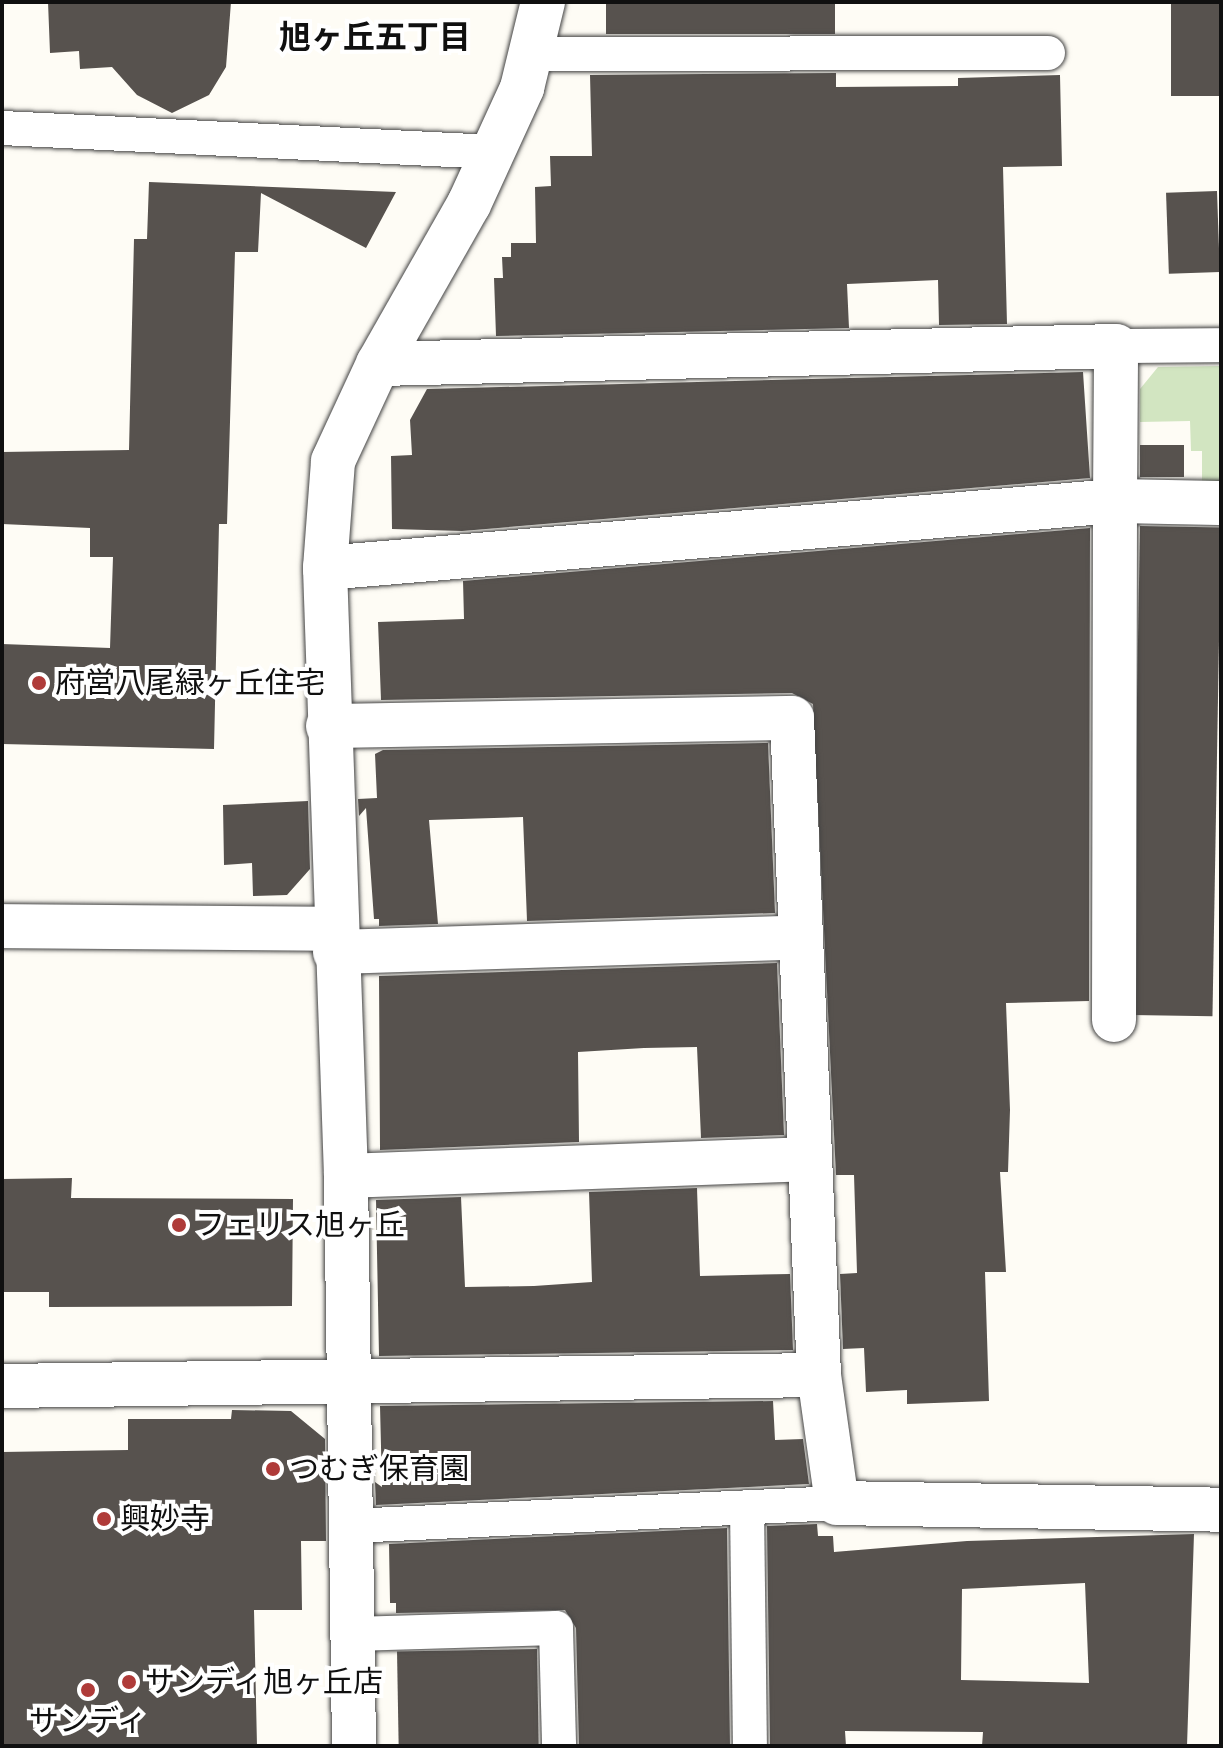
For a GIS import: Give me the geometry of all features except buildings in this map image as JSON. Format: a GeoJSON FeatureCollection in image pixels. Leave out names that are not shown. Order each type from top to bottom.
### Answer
{"type":"FeatureCollection","features":[{"type":"Feature","properties":{"kind":"street"},"geometry":{"type":"LineString","coordinates":[[354,1746],[346,1176],[335,940],[325,568],[333,461],[378,364],[492,152],[522,88],[543,2]]}},
{"type":"Feature","properties":{"kind":"street"},"geometry":{"type":"LineString","coordinates":[[378,364],[1116,346],[1114,1020]]}},
{"type":"Feature","properties":{"kind":"street"},"geometry":{"type":"LineString","coordinates":[[325,568],[1115,501],[1221,503]]}},
{"type":"Feature","properties":{"kind":"street"},"geometry":{"type":"LineString","coordinates":[[328,726],[792,718],[819,1375],[837,1503],[1221,1510]]}},
{"type":"Feature","properties":{"kind":"street"},"geometry":{"type":"LineString","coordinates":[[2,926],[335,940],[801,937]]}},
{"type":"Feature","properties":{"kind":"street"},"geometry":{"type":"LineString","coordinates":[[346,1176],[810,1159]]}},
{"type":"Feature","properties":{"kind":"street"},"geometry":{"type":"LineString","coordinates":[[2,1386],[349,1386],[819,1375]]}},
{"type":"Feature","properties":{"kind":"lane"},"geometry":{"type":"LineString","coordinates":[[531,54],[1048,53]]}},
{"type":"Feature","properties":{"kind":"lane"},"geometry":{"type":"LineString","coordinates":[[2,128],[492,152]]}},
{"type":"Feature","properties":{"kind":"lane"},"geometry":{"type":"LineString","coordinates":[[1116,346],[1221,345]]}},
{"type":"Feature","properties":{"kind":"lane"},"geometry":{"type":"LineString","coordinates":[[351,1526],[837,1503]]}},
{"type":"Feature","properties":{"kind":"lane"},"geometry":{"type":"LineString","coordinates":[[747,1507],[750,1746]]}},
{"type":"Feature","properties":{"kind":"lane"},"geometry":{"type":"LineString","coordinates":[[353,1634],[556,1628],[559,1746]]}},
{"type":"Feature","properties":{"kind":"green space"},"geometry":{"type":"Polygon","coordinates":[[[1221,366],[1221,489],[1202,489],[1202,451],[1191,451],[1190,421],[1140,422],[1140,389],[1158,367],[1221,366]]]}},
{"type":"Feature","properties":{"kind":"place","name":"府営八尾緑ヶ丘住宅"},"geometry":{"type":"Point","coordinates":[39,683]}},
{"type":"Feature","properties":{"kind":"place","name":"フェリス旭ヶ丘"},"geometry":{"type":"Point","coordinates":[179,1225]}},
{"type":"Feature","properties":{"kind":"place","name":"つむぎ保育園"},"geometry":{"type":"Point","coordinates":[273,1469]}},
{"type":"Feature","properties":{"kind":"place","name":"興妙寺"},"geometry":{"type":"Point","coordinates":[104,1519]}},
{"type":"Feature","properties":{"kind":"place","name":"サンディ旭ヶ丘店"},"geometry":{"type":"Point","coordinates":[129,1682]}},
{"type":"Feature","properties":{"kind":"place","name":"サンディ"},"geometry":{"type":"Point","coordinates":[88,1690]}},
{"type":"Feature","properties":{"kind":"district","name":"旭ヶ丘五丁目"},"geometry":{"type":"Point","coordinates":[375,37]}}]}
